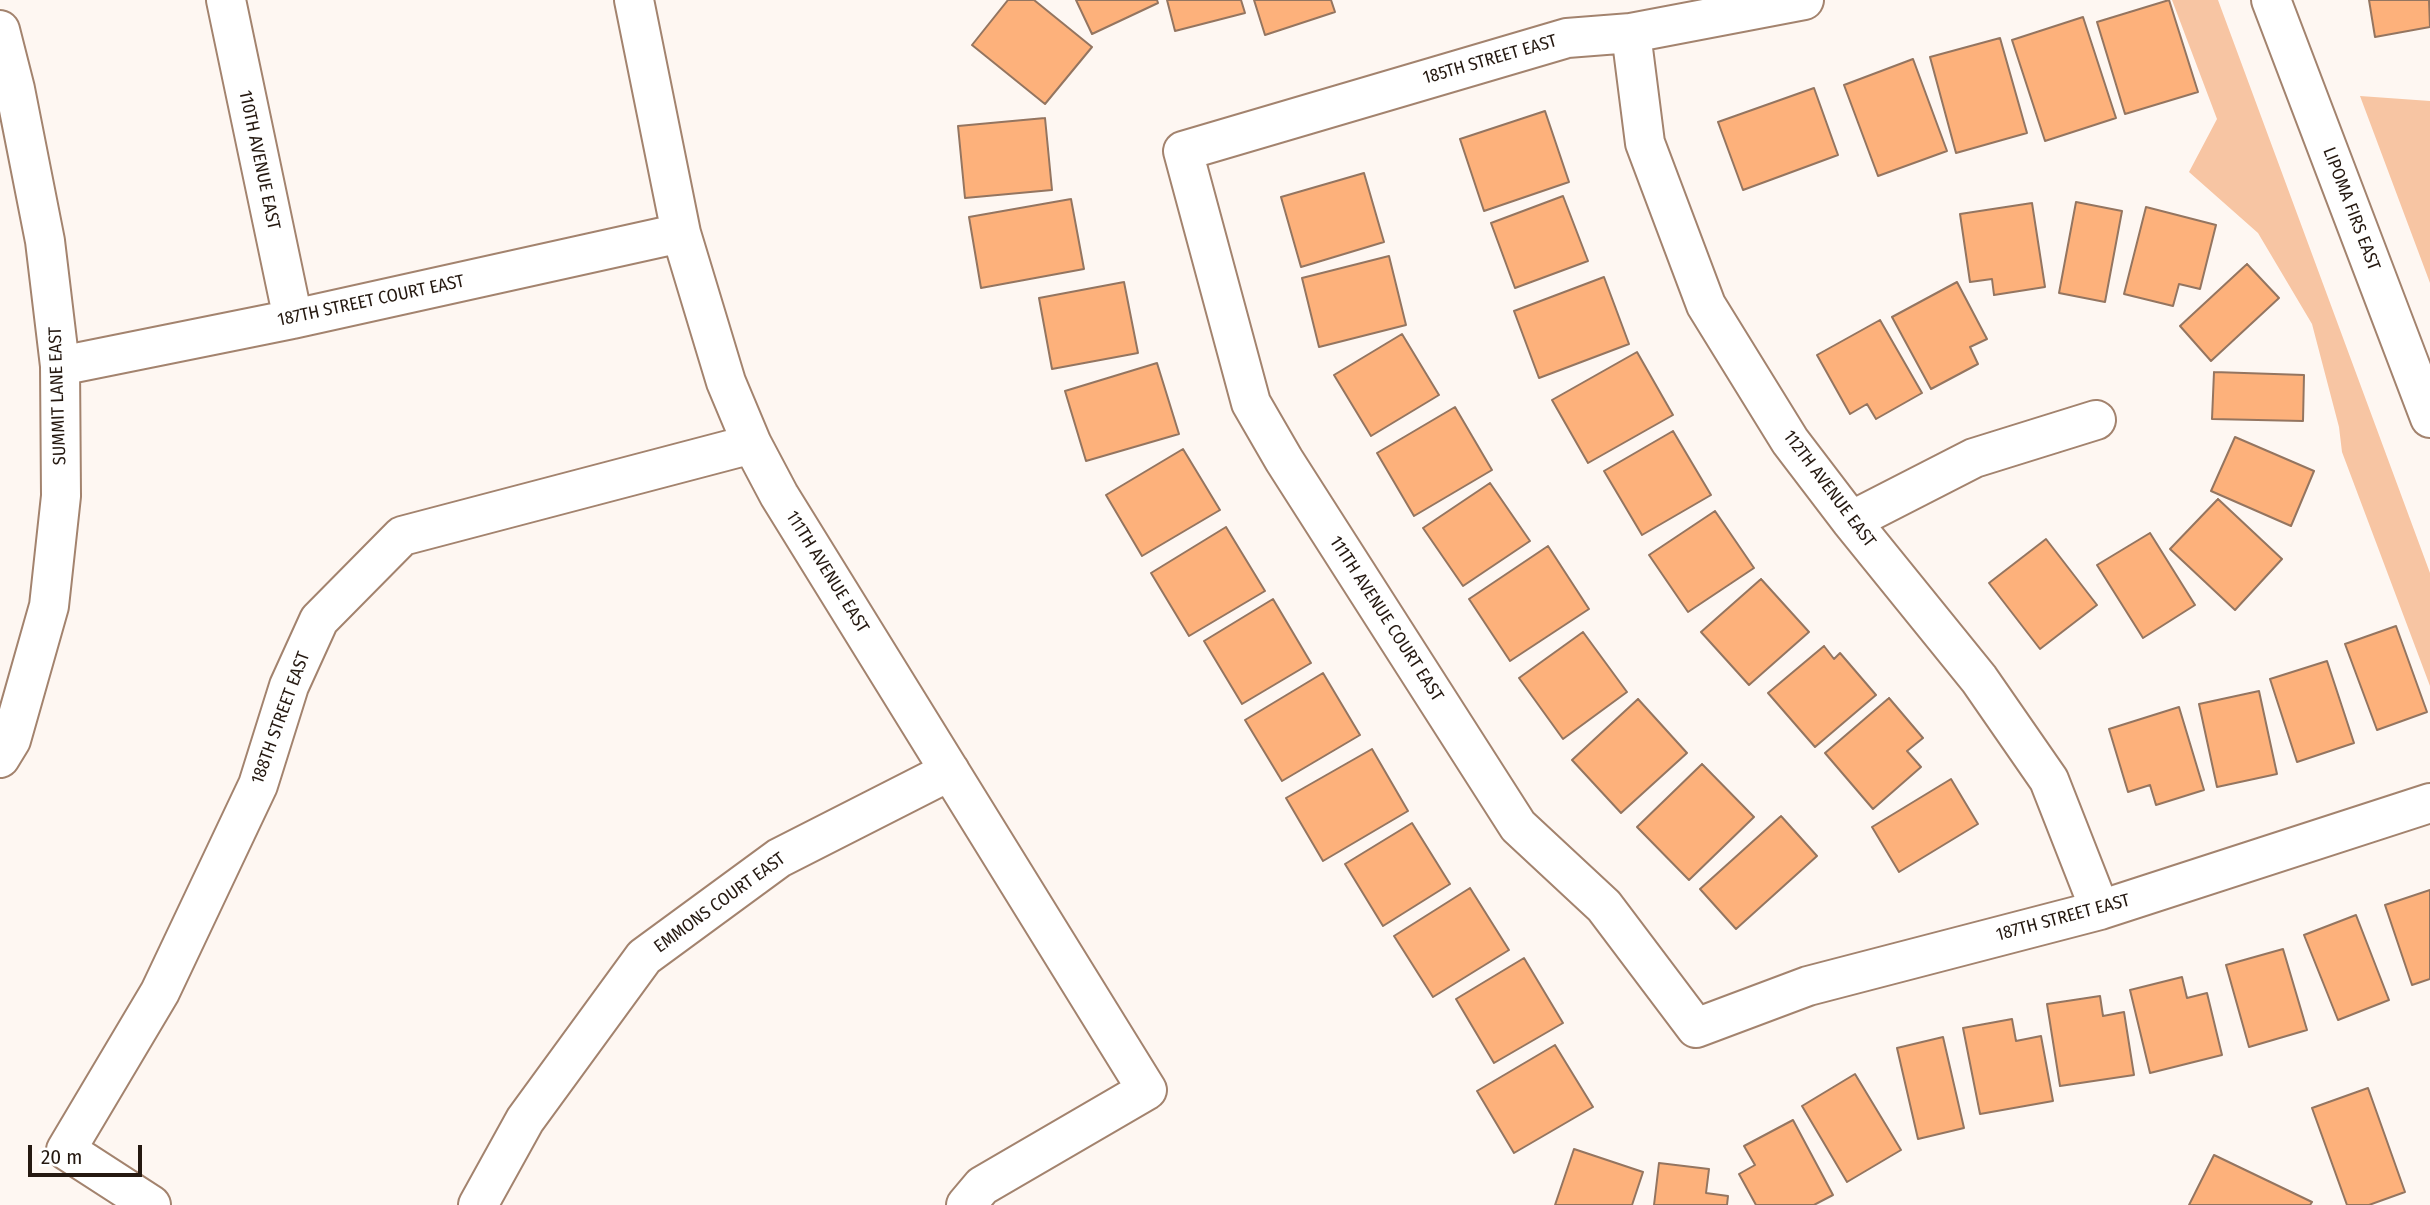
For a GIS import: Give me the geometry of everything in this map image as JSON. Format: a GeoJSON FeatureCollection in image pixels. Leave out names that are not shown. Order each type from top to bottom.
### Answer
{"type":"FeatureCollection","features":[{"type":"Feature","properties":{"kind":"street","name":"110TH AVENUE EAST"},"geometry":{"type":"LineString","coordinates":[[226,0],[293,319]]}},
{"type":"Feature","properties":{"kind":"street","name":"111TH AVENUE EAST"},"geometry":{"type":"LineString","coordinates":[[634,0],[681,233],[726,382],[752,444],[779,495],[1147,1090],[982,1186],[966,1205]]}},
{"type":"Feature","properties":{"kind":"street","name":"185TH STREET EAST"},"geometry":{"type":"LineString","coordinates":[[1183,151],[1567,38],[1631,33],[1804,0]]}},
{"type":"Feature","properties":{"kind":"street","name":"LIPOMA FIRS EAST"},"geometry":{"type":"LineString","coordinates":[[2271,0],[2430,418]]}},
{"type":"Feature","properties":{"kind":"street","name":"SUMMIT LANE EAST"},"geometry":{"type":"LineString","coordinates":[[0,30],[15,89],[45,241],[60,366],[61,496],[49,606],[11,740],[0,758]]}},
{"type":"Feature","properties":{"kind":"street","name":"112TH AVENUE EAST"},"geometry":{"type":"LineString","coordinates":[[1631,33],[1645,143],[1706,305],[1790,441],[1979,679],[2049,780],[2100,910]]}},
{"type":"Feature","properties":{"kind":"street","name":"111TH AVENUE COURT EAST"},"geometry":{"type":"LineString","coordinates":[[1183,151],[1251,403],[1284,460],[1518,826],[1604,906],[1696,1028]]}},
{"type":"Feature","properties":{"kind":"street","name":"187TH STREET COURT EAST"},"geometry":{"type":"LineString","coordinates":[[60,366],[293,319],[681,233]]}},
{"type":"Feature","properties":{"kind":"street"},"geometry":{"type":"LineString","coordinates":[[1851,521],[1974,458],[2096,420]]}},
{"type":"Feature","properties":{"kind":"street","name":"188TH STREET EAST"},"geometry":{"type":"LineString","coordinates":[[151,1205],[66,1150],[160,992],[258,785],[289,686],[319,620],[402,536],[752,444]]}},
{"type":"Feature","properties":{"kind":"street","name":"EMMONS COURT EAST"},"geometry":{"type":"LineString","coordinates":[[478,1205],[525,1120],[645,957],[779,858],[950,771]]}},
{"type":"Feature","properties":{"kind":"street","name":"187TH STREET EAST"},"geometry":{"type":"LineString","coordinates":[[1696,1028],[1808,986],[2100,910],[2430,803]]}},
{"type":"Feature","properties":{"kind":"shaded area"},"geometry":{"type":"Polygon","coordinates":[[[2172,0],[2218,0],[2430,573],[2430,686],[2342,452],[2339,427],[2312,324],[2258,233],[2189,172],[2217,119],[2172,0]]]}},
{"type":"Feature","properties":{"kind":"shaded area"},"geometry":{"type":"Polygon","coordinates":[[[2360,96],[2430,101],[2430,283],[2360,96]]]}},
{"type":"Feature","properties":{"kind":"building"},"geometry":{"type":"Polygon","coordinates":[[[1008,0],[1034,0],[1092,47],[1045,104],[972,45],[1008,0]]]}},
{"type":"Feature","properties":{"kind":"building"},"geometry":{"type":"Polygon","coordinates":[[[1076,0],[1157,0],[1158,3],[1092,34],[1076,0]]]}},
{"type":"Feature","properties":{"kind":"building"},"geometry":{"type":"Polygon","coordinates":[[[1167,0],[1241,0],[1245,13],[1175,31],[1167,0]]]}},
{"type":"Feature","properties":{"kind":"building"},"geometry":{"type":"Polygon","coordinates":[[[1254,0],[1331,0],[1335,12],[1265,35],[1254,0]]]}},
{"type":"Feature","properties":{"kind":"building"},"geometry":{"type":"Polygon","coordinates":[[[2169,0],[2198,92],[2125,114],[2097,22],[2169,0]]]}},
{"type":"Feature","properties":{"kind":"building"},"geometry":{"type":"Polygon","coordinates":[[[2369,0],[2429,0],[2430,27],[2375,37],[2369,0]]]}},
{"type":"Feature","properties":{"kind":"building"},"geometry":{"type":"Polygon","coordinates":[[[2083,17],[2116,118],[2045,141],[2012,40],[2083,17]]]}},
{"type":"Feature","properties":{"kind":"building"},"geometry":{"type":"Polygon","coordinates":[[[2000,38],[2027,133],[1956,153],[1930,57],[2000,38]]]}},
{"type":"Feature","properties":{"kind":"building"},"geometry":{"type":"Polygon","coordinates":[[[1913,59],[1947,151],[1878,176],[1844,85],[1913,59]]]}},
{"type":"Feature","properties":{"kind":"building"},"geometry":{"type":"Polygon","coordinates":[[[1814,88],[1838,155],[1743,190],[1718,122],[1814,88]]]}},
{"type":"Feature","properties":{"kind":"building"},"geometry":{"type":"Polygon","coordinates":[[[1545,111],[1569,182],[1484,211],[1460,139],[1545,111]]]}},
{"type":"Feature","properties":{"kind":"building"},"geometry":{"type":"Polygon","coordinates":[[[1045,118],[1052,190],[965,198],[958,126],[1045,118]]]}},
{"type":"Feature","properties":{"kind":"building"},"geometry":{"type":"Polygon","coordinates":[[[1364,173],[1384,242],[1301,267],[1281,197],[1364,173]]]}},
{"type":"Feature","properties":{"kind":"building"},"geometry":{"type":"Polygon","coordinates":[[[1563,196],[1588,261],[1515,288],[1491,223],[1563,196]]]}},
{"type":"Feature","properties":{"kind":"building"},"geometry":{"type":"Polygon","coordinates":[[[1071,199],[1084,269],[981,288],[969,217],[1071,199]]]}},
{"type":"Feature","properties":{"kind":"building"},"geometry":{"type":"Polygon","coordinates":[[[2076,202],[2122,211],[2105,302],[2059,293],[2076,202]]]}},
{"type":"Feature","properties":{"kind":"building"},"geometry":{"type":"Polygon","coordinates":[[[2032,203],[2045,287],[1994,295],[1992,279],[1970,282],[1960,214],[2032,203]]]}},
{"type":"Feature","properties":{"kind":"building"},"geometry":{"type":"Polygon","coordinates":[[[2146,207],[2216,225],[2200,289],[2179,284],[2173,306],[2124,294],[2146,207]]]}},
{"type":"Feature","properties":{"kind":"building"},"geometry":{"type":"Polygon","coordinates":[[[1389,256],[1406,325],[1319,347],[1302,278],[1389,256]]]}},
{"type":"Feature","properties":{"kind":"building"},"geometry":{"type":"Polygon","coordinates":[[[2247,264],[2279,298],[2211,361],[2180,326],[2247,264]]]}},
{"type":"Feature","properties":{"kind":"building"},"geometry":{"type":"Polygon","coordinates":[[[1604,277],[1629,344],[1539,378],[1514,311],[1604,277]]]}},
{"type":"Feature","properties":{"kind":"building"},"geometry":{"type":"Polygon","coordinates":[[[1124,282],[1138,353],[1052,369],[1039,298],[1124,282]]]}},
{"type":"Feature","properties":{"kind":"building"},"geometry":{"type":"Polygon","coordinates":[[[1957,282],[1987,339],[1970,347],[1978,364],[1931,389],[1892,317],[1957,282]]]}},
{"type":"Feature","properties":{"kind":"building"},"geometry":{"type":"Polygon","coordinates":[[[1880,320],[1922,393],[1876,419],[1867,404],[1850,414],[1817,355],[1880,320]]]}},
{"type":"Feature","properties":{"kind":"building"},"geometry":{"type":"Polygon","coordinates":[[[1402,334],[1439,395],[1371,436],[1334,375],[1402,334]]]}},
{"type":"Feature","properties":{"kind":"building"},"geometry":{"type":"Polygon","coordinates":[[[1637,352],[1673,415],[1588,463],[1552,400],[1637,352]]]}},
{"type":"Feature","properties":{"kind":"building"},"geometry":{"type":"Polygon","coordinates":[[[1157,363],[1179,434],[1086,461],[1065,391],[1157,363]]]}},
{"type":"Feature","properties":{"kind":"building"},"geometry":{"type":"Polygon","coordinates":[[[2214,372],[2304,375],[2303,421],[2212,419],[2214,372]]]}},
{"type":"Feature","properties":{"kind":"building"},"geometry":{"type":"Polygon","coordinates":[[[1455,407],[1492,470],[1414,516],[1377,453],[1455,407]]]}},
{"type":"Feature","properties":{"kind":"building"},"geometry":{"type":"Polygon","coordinates":[[[1673,431],[1711,495],[1642,535],[1604,471],[1673,431]]]}},
{"type":"Feature","properties":{"kind":"building"},"geometry":{"type":"Polygon","coordinates":[[[2235,437],[2314,471],[2291,526],[2211,491],[2235,437]]]}},
{"type":"Feature","properties":{"kind":"building"},"geometry":{"type":"Polygon","coordinates":[[[1183,449],[1220,510],[1142,556],[1106,495],[1183,449]]]}},
{"type":"Feature","properties":{"kind":"building"},"geometry":{"type":"Polygon","coordinates":[[[1490,483],[1530,541],[1463,586],[1423,528],[1490,483]]]}},
{"type":"Feature","properties":{"kind":"building"},"geometry":{"type":"Polygon","coordinates":[[[2218,499],[2282,559],[2235,610],[2170,549],[2218,499]]]}},
{"type":"Feature","properties":{"kind":"building"},"geometry":{"type":"Polygon","coordinates":[[[1715,511],[1754,568],[1688,612],[1649,555],[1715,511]]]}},
{"type":"Feature","properties":{"kind":"building"},"geometry":{"type":"Polygon","coordinates":[[[1226,527],[1265,591],[1189,636],[1151,573],[1226,527]]]}},
{"type":"Feature","properties":{"kind":"building"},"geometry":{"type":"Polygon","coordinates":[[[2150,533],[2195,605],[2143,638],[2097,565],[2150,533]]]}},
{"type":"Feature","properties":{"kind":"building"},"geometry":{"type":"Polygon","coordinates":[[[2046,539],[2097,605],[2040,649],[1989,583],[2046,539]]]}},
{"type":"Feature","properties":{"kind":"building"},"geometry":{"type":"Polygon","coordinates":[[[1548,546],[1589,609],[1510,661],[1469,599],[1548,546]]]}},
{"type":"Feature","properties":{"kind":"building"},"geometry":{"type":"Polygon","coordinates":[[[1761,579],[1809,632],[1749,685],[1701,632],[1761,579]]]}},
{"type":"Feature","properties":{"kind":"building"},"geometry":{"type":"Polygon","coordinates":[[[1273,599],[1311,663],[1242,704],[1204,641],[1273,599]]]}},
{"type":"Feature","properties":{"kind":"building"},"geometry":{"type":"Polygon","coordinates":[[[2396,626],[2427,712],[2377,730],[2345,644],[2396,626]]]}},
{"type":"Feature","properties":{"kind":"building"},"geometry":{"type":"Polygon","coordinates":[[[1583,632],[1627,692],[1563,739],[1519,678],[1583,632]]]}},
{"type":"Feature","properties":{"kind":"building"},"geometry":{"type":"Polygon","coordinates":[[[1824,646],[1834,659],[1840,653],[1876,695],[1815,747],[1768,693],[1824,646]]]}},
{"type":"Feature","properties":{"kind":"building"},"geometry":{"type":"Polygon","coordinates":[[[2327,661],[2354,743],[2297,762],[2270,679],[2327,661]]]}},
{"type":"Feature","properties":{"kind":"building"},"geometry":{"type":"Polygon","coordinates":[[[1323,673],[1360,735],[1282,781],[1245,720],[1323,673]]]}},
{"type":"Feature","properties":{"kind":"building"},"geometry":{"type":"Polygon","coordinates":[[[2259,691],[2277,774],[2217,787],[2199,704],[2259,691]]]}},
{"type":"Feature","properties":{"kind":"building"},"geometry":{"type":"Polygon","coordinates":[[[1889,698],[1923,738],[1907,751],[1921,767],[1873,809],[1825,753],[1889,698]]]}},
{"type":"Feature","properties":{"kind":"building"},"geometry":{"type":"Polygon","coordinates":[[[1638,699],[1687,753],[1621,813],[1572,760],[1638,699]]]}},
{"type":"Feature","properties":{"kind":"building"},"geometry":{"type":"Polygon","coordinates":[[[2179,707],[2204,790],[2156,805],[2150,785],[2128,792],[2109,729],[2179,707]]]}},
{"type":"Feature","properties":{"kind":"building"},"geometry":{"type":"Polygon","coordinates":[[[1372,749],[1408,811],[1323,861],[1286,798],[1372,749]]]}},
{"type":"Feature","properties":{"kind":"building"},"geometry":{"type":"Polygon","coordinates":[[[1702,764],[1754,817],[1689,880],[1637,827],[1702,764]]]}},
{"type":"Feature","properties":{"kind":"building"},"geometry":{"type":"Polygon","coordinates":[[[1951,779],[1978,824],[1899,872],[1872,827],[1951,779]]]}},
{"type":"Feature","properties":{"kind":"building"},"geometry":{"type":"Polygon","coordinates":[[[1781,816],[1817,856],[1736,929],[1700,889],[1781,816]]]}},
{"type":"Feature","properties":{"kind":"building"},"geometry":{"type":"Polygon","coordinates":[[[1412,823],[1450,884],[1383,926],[1345,864],[1412,823]]]}},
{"type":"Feature","properties":{"kind":"building"},"geometry":{"type":"Polygon","coordinates":[[[1470,888],[1509,950],[1433,997],[1394,936],[1470,888]]]}},
{"type":"Feature","properties":{"kind":"building"},"geometry":{"type":"Polygon","coordinates":[[[2430,890],[2430,979],[2412,985],[2385,905],[2430,890]]]}},
{"type":"Feature","properties":{"kind":"building"},"geometry":{"type":"Polygon","coordinates":[[[2356,915],[2389,1000],[2338,1020],[2304,935],[2356,915]]]}},
{"type":"Feature","properties":{"kind":"building"},"geometry":{"type":"Polygon","coordinates":[[[2283,949],[2307,1030],[2249,1047],[2226,965],[2283,949]]]}},
{"type":"Feature","properties":{"kind":"building"},"geometry":{"type":"Polygon","coordinates":[[[1524,958],[1563,1023],[1494,1063],[1456,999],[1524,958]]]}},
{"type":"Feature","properties":{"kind":"building"},"geometry":{"type":"Polygon","coordinates":[[[2182,977],[2187,998],[2207,993],[2222,1055],[2150,1073],[2130,990],[2182,977]]]}},
{"type":"Feature","properties":{"kind":"building"},"geometry":{"type":"Polygon","coordinates":[[[2100,996],[2103,1016],[2124,1012],[2134,1075],[2060,1086],[2047,1004],[2100,996]]]}},
{"type":"Feature","properties":{"kind":"building"},"geometry":{"type":"Polygon","coordinates":[[[2012,1019],[2016,1041],[2041,1036],[2053,1101],[1980,1114],[1963,1028],[2012,1019]]]}},
{"type":"Feature","properties":{"kind":"building"},"geometry":{"type":"Polygon","coordinates":[[[1943,1037],[1964,1128],[1918,1139],[1897,1048],[1943,1037]]]}},
{"type":"Feature","properties":{"kind":"building"},"geometry":{"type":"Polygon","coordinates":[[[1555,1045],[1593,1107],[1514,1153],[1477,1091],[1555,1045]]]}},
{"type":"Feature","properties":{"kind":"building"},"geometry":{"type":"Polygon","coordinates":[[[1855,1074],[1901,1150],[1847,1182],[1802,1106],[1855,1074]]]}},
{"type":"Feature","properties":{"kind":"building"},"geometry":{"type":"Polygon","coordinates":[[[2368,1088],[2405,1192],[2369,1205],[2347,1205],[2312,1108],[2368,1088]]]}},
{"type":"Feature","properties":{"kind":"building"},"geometry":{"type":"Polygon","coordinates":[[[1793,1120],[1833,1195],[1814,1205],[1756,1205],[1739,1174],[1755,1165],[1744,1146],[1793,1120]]]}},
{"type":"Feature","properties":{"kind":"building"},"geometry":{"type":"Polygon","coordinates":[[[1574,1149],[1643,1172],[1632,1205],[1555,1205],[1574,1149]]]}},
{"type":"Feature","properties":{"kind":"building"},"geometry":{"type":"Polygon","coordinates":[[[2214,1155],[2312,1202],[2310,1205],[2189,1205],[2214,1155]]]}},
{"type":"Feature","properties":{"kind":"building"},"geometry":{"type":"Polygon","coordinates":[[[1659,1163],[1709,1169],[1706,1193],[1728,1196],[1727,1205],[1654,1205],[1659,1163]]]}}]}
